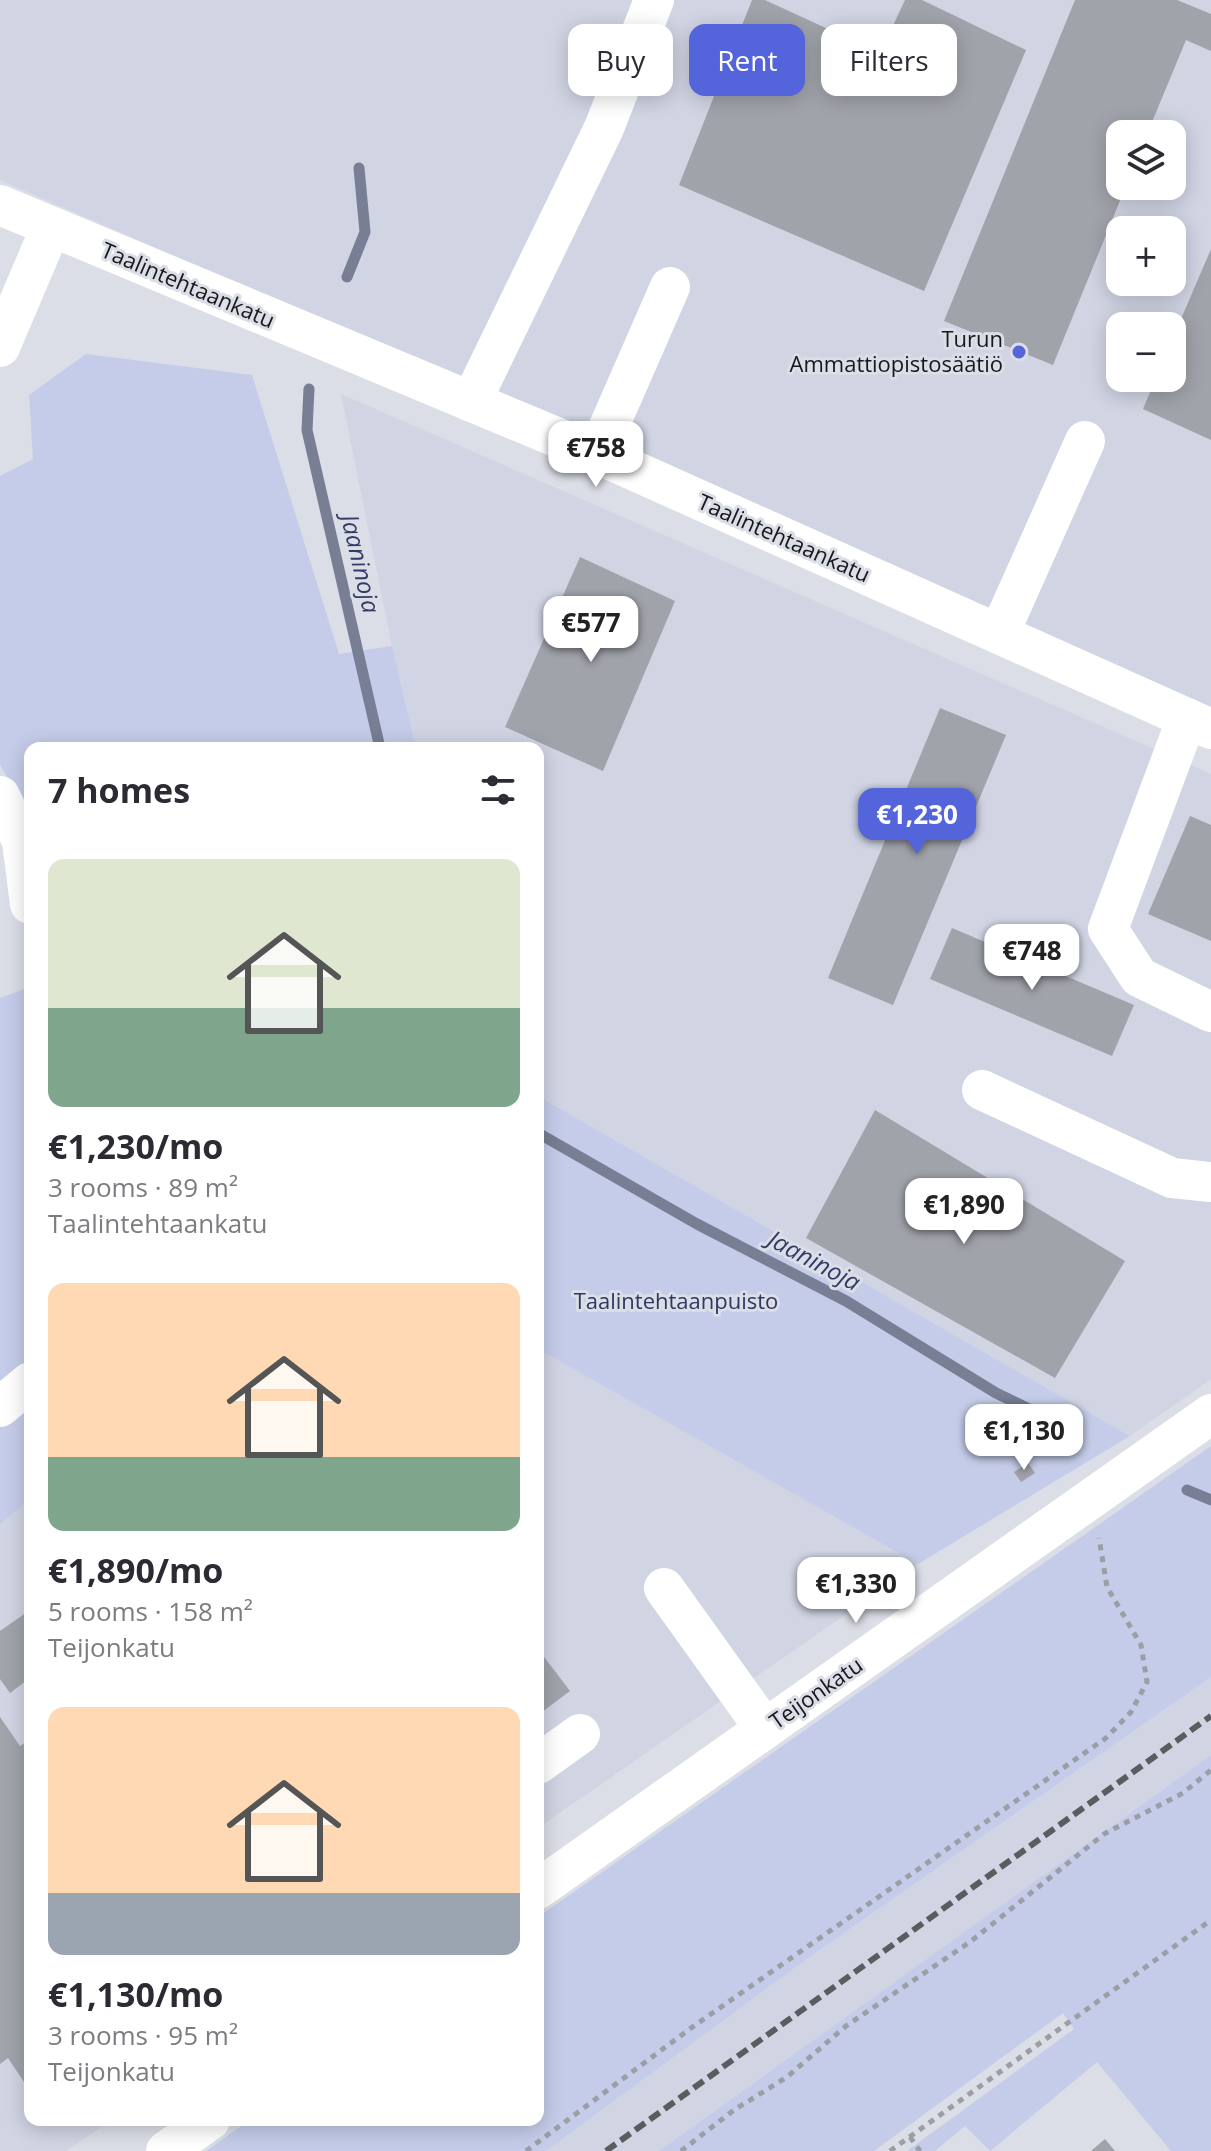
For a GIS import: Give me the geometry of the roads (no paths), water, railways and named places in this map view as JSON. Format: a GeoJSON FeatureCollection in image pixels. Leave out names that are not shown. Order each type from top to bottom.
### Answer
{"type":"FeatureCollection","features":[{"type":"Feature","properties":{"kind":"street"},"geometry":{"type":"LineString","coordinates":[[471,402],[604,128],[654,0]]}},
{"type":"Feature","properties":{"kind":"street","name":"Taalintehtaankatu"},"geometry":{"type":"LineString","coordinates":[[0,205],[597,454],[1199,723]]}},
{"type":"Feature","properties":{"kind":"street"},"geometry":{"type":"LineString","coordinates":[[0,347],[51,227]]}},
{"type":"Feature","properties":{"kind":"street"},"geometry":{"type":"LineString","coordinates":[[597,454],[670,287]]}},
{"type":"Feature","properties":{"kind":"street"},"geometry":{"type":"LineString","coordinates":[[999,634],[1085,441]]}},
{"type":"Feature","properties":{"kind":"street"},"geometry":{"type":"LineString","coordinates":[[1199,723],[1108,929],[1139,977],[1211,1012]]}},
{"type":"Feature","properties":{"kind":"street"},"geometry":{"type":"LineString","coordinates":[[0,796],[22,841],[24,857]]}},
{"type":"Feature","properties":{"kind":"street"},"geometry":{"type":"LineString","coordinates":[[982,1090],[1172,1178],[1211,1182]]}},
{"type":"Feature","properties":{"kind":"street"},"geometry":{"type":"LineString","coordinates":[[0,1407],[24,1387]]}},
{"type":"Feature","properties":{"kind":"street","name":"Teijonkatu"},"geometry":{"type":"LineString","coordinates":[[544,1885],[1211,1414]]}},
{"type":"Feature","properties":{"kind":"street"},"geometry":{"type":"LineString","coordinates":[[664,1588],[765,1729]]}},
{"type":"Feature","properties":{"kind":"street"},"geometry":{"type":"LineString","coordinates":[[544,1760],[580,1734]]}},
{"type":"Feature","properties":{"kind":"street"},"geometry":{"type":"LineString","coordinates":[[166,2151],[201,2126]]}},
{"type":"Feature","properties":{"kind":"waterway","name":"Jaaninoja"},"geometry":{"type":"LineString","coordinates":[[347,277],[365,232],[359,168]]}},
{"type":"Feature","properties":{"kind":"waterway","name":"Jaaninoja"},"geometry":{"type":"LineString","coordinates":[[309,389],[307,430],[379,742]]}},
{"type":"Feature","properties":{"kind":"waterway","name":"Jaaninoja"},"geometry":{"type":"LineString","coordinates":[[544,1136],[697,1224],[846,1301],[996,1393],[1070,1429]]}},
{"type":"Feature","properties":{"kind":"waterway","name":"Jaaninoja"},"geometry":{"type":"LineString","coordinates":[[1187,1490],[1211,1500]]}},
{"type":"Feature","properties":{"kind":"railway"},"geometry":{"type":"LineString","coordinates":[[606,2151],[1211,1716]]}},
{"type":"Feature","properties":{"kind":"place","name":"Turun Ammattiopistosäätiö"},"geometry":{"type":"Point","coordinates":[1019,352]}},
{"type":"Feature","properties":{"kind":"park label","name":"Taalintehtaanpuisto"},"geometry":{"type":"Point","coordinates":[676,1301]}}]}
